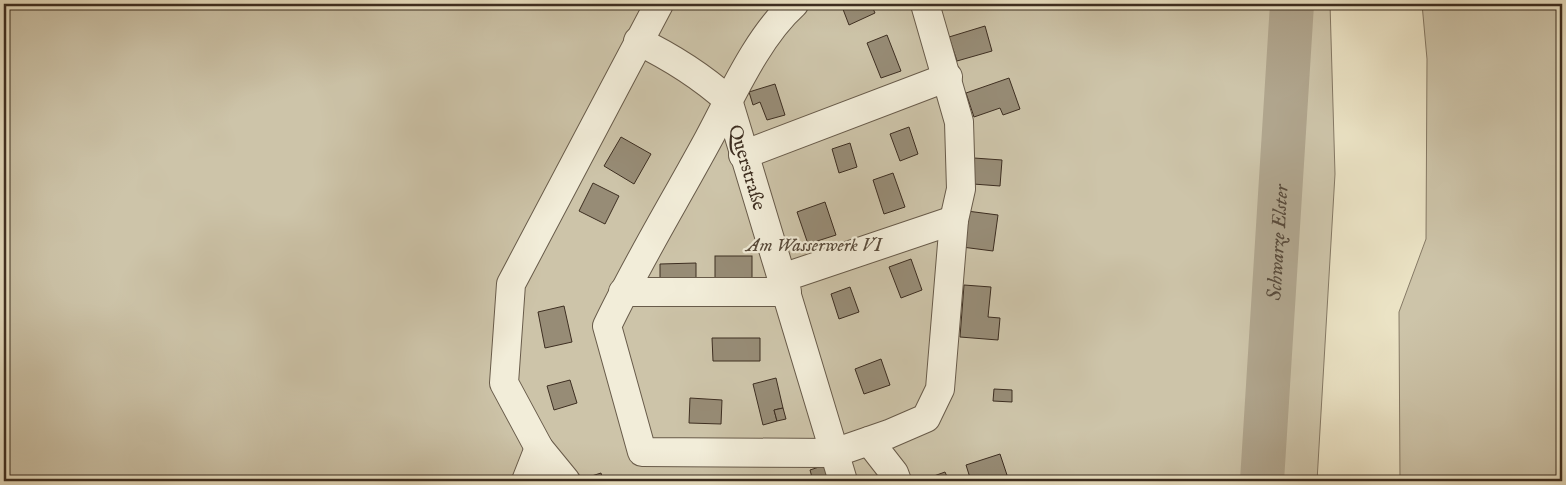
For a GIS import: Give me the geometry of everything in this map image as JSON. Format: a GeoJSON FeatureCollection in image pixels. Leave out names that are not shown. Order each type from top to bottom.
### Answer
{"type":"FeatureCollection","features":[{"type":"Feature","properties":{"kind":"lane"},"geometry":{"type":"LineString","coordinates":[[566,481],[539,448],[504,383],[511,284],[659,4]]}},
{"type":"Feature","properties":{"kind":"lane"},"geometry":{"type":"LineString","coordinates":[[794,4],[780,17],[728,100],[710,137],[623,292],[607,326],[642,452],[834,453],[926,418],[940,389],[954,220],[961,189],[959,122],[948,77],[925,4]]}},
{"type":"Feature","properties":{"kind":"lane","name":"Querstraße"},"geometry":{"type":"LineString","coordinates":[[638,41],[663,53],[708,83],[728,100],[843,481]]}},
{"type":"Feature","properties":{"kind":"lane"},"geometry":{"type":"LineString","coordinates":[[744,155],[948,77]]}},
{"type":"Feature","properties":{"kind":"lane"},"geometry":{"type":"LineString","coordinates":[[623,292],[784,285],[954,220]]}},
{"type":"Feature","properties":{"kind":"lane"},"geometry":{"type":"LineString","coordinates":[[869,441],[894,472],[897,481]]}},
{"type":"Feature","properties":{"kind":"lane"},"geometry":{"type":"LineString","coordinates":[[526,481],[539,448]]}},
{"type":"Feature","properties":{"kind":"green space","name":"Am Wasserwerk VI"},"geometry":{"type":"Polygon","coordinates":[[[4,4],[1330,4],[1335,174],[1317,481],[4,481],[4,4]]]}},
{"type":"Feature","properties":{"kind":"green space"},"geometry":{"type":"Polygon","coordinates":[[[1422,4],[1562,4],[1562,481],[1400,481],[1399,312],[1426,239],[1427,59],[1422,4]]]}},
{"type":"Feature","properties":{"kind":"building"},"geometry":{"type":"Polygon","coordinates":[[[841,4],[871,4],[875,13],[849,25],[841,4]]]}},
{"type":"Feature","properties":{"kind":"building"},"geometry":{"type":"Polygon","coordinates":[[[985,26],[992,51],[957,61],[949,37],[985,26]]]}},
{"type":"Feature","properties":{"kind":"building"},"geometry":{"type":"Polygon","coordinates":[[[887,35],[901,71],[881,78],[867,43],[887,35]]]}},
{"type":"Feature","properties":{"kind":"building"},"geometry":{"type":"Polygon","coordinates":[[[1009,78],[1020,109],[1003,115],[1000,108],[974,117],[966,93],[1009,78]]]}},
{"type":"Feature","properties":{"kind":"building"},"geometry":{"type":"Polygon","coordinates":[[[775,84],[785,115],[767,120],[760,102],[753,105],[749,92],[775,84]]]}},
{"type":"Feature","properties":{"kind":"building"},"geometry":{"type":"Polygon","coordinates":[[[909,127],[918,154],[900,161],[890,134],[909,127]]]}},
{"type":"Feature","properties":{"kind":"building"},"geometry":{"type":"Polygon","coordinates":[[[621,137],[651,154],[634,184],[604,166],[621,137]]]}},
{"type":"Feature","properties":{"kind":"building"},"geometry":{"type":"Polygon","coordinates":[[[850,143],[857,167],[839,173],[832,149],[850,143]]]}},
{"type":"Feature","properties":{"kind":"building"},"geometry":{"type":"Polygon","coordinates":[[[974,158],[1002,160],[1000,186],[973,184],[974,158]]]}},
{"type":"Feature","properties":{"kind":"building"},"geometry":{"type":"Polygon","coordinates":[[[893,173],[905,207],[884,214],[873,180],[893,173]]]}},
{"type":"Feature","properties":{"kind":"building"},"geometry":{"type":"Polygon","coordinates":[[[593,183],[619,196],[605,224],[579,211],[593,183]]]}},
{"type":"Feature","properties":{"kind":"building"},"geometry":{"type":"Polygon","coordinates":[[[825,202],[836,235],[808,244],[797,212],[825,202]]]}},
{"type":"Feature","properties":{"kind":"building"},"geometry":{"type":"Polygon","coordinates":[[[967,211],[998,215],[993,251],[962,247],[967,211]]]}},
{"type":"Feature","properties":{"kind":"building"},"geometry":{"type":"Polygon","coordinates":[[[715,256],[752,256],[752,281],[715,281],[715,256]]]}},
{"type":"Feature","properties":{"kind":"building"},"geometry":{"type":"Polygon","coordinates":[[[911,259],[922,290],[901,298],[889,267],[911,259]]]}},
{"type":"Feature","properties":{"kind":"building"},"geometry":{"type":"Polygon","coordinates":[[[696,263],[696,283],[660,283],[660,264],[696,263]]]}},
{"type":"Feature","properties":{"kind":"building"},"geometry":{"type":"Polygon","coordinates":[[[964,285],[991,287],[988,317],[1000,318],[998,340],[960,337],[964,285]]]}},
{"type":"Feature","properties":{"kind":"building"},"geometry":{"type":"Polygon","coordinates":[[[850,287],[859,312],[839,319],[831,294],[850,287]]]}},
{"type":"Feature","properties":{"kind":"building"},"geometry":{"type":"Polygon","coordinates":[[[564,306],[572,342],[545,348],[538,312],[564,306]]]}},
{"type":"Feature","properties":{"kind":"building"},"geometry":{"type":"Polygon","coordinates":[[[712,338],[760,338],[760,361],[713,361],[712,338]]]}},
{"type":"Feature","properties":{"kind":"building"},"geometry":{"type":"Polygon","coordinates":[[[881,359],[890,385],[864,394],[855,369],[881,359]]]}},
{"type":"Feature","properties":{"kind":"building"},"geometry":{"type":"Polygon","coordinates":[[[776,378],[783,408],[774,410],[777,421],[763,425],[753,384],[776,378]]]}},
{"type":"Feature","properties":{"kind":"building"},"geometry":{"type":"Polygon","coordinates":[[[570,380],[577,403],[554,410],[547,386],[570,380]]]}},
{"type":"Feature","properties":{"kind":"building"},"geometry":{"type":"Polygon","coordinates":[[[994,389],[1012,390],[1012,402],[993,401],[994,389]]]}},
{"type":"Feature","properties":{"kind":"building"},"geometry":{"type":"Polygon","coordinates":[[[690,398],[722,400],[721,424],[689,423],[690,398]]]}},
{"type":"Feature","properties":{"kind":"building"},"geometry":{"type":"Polygon","coordinates":[[[783,408],[786,419],[777,421],[774,410],[783,408]]]}},
{"type":"Feature","properties":{"kind":"building"},"geometry":{"type":"Polygon","coordinates":[[[1000,454],[1009,481],[971,481],[966,465],[1000,454]]]}},
{"type":"Feature","properties":{"kind":"building"},"geometry":{"type":"Polygon","coordinates":[[[825,465],[830,481],[813,481],[810,470],[825,465]]]}},
{"type":"Feature","properties":{"kind":"building"},"geometry":{"type":"Polygon","coordinates":[[[945,472],[949,481],[920,481],[945,472]]]}},
{"type":"Feature","properties":{"kind":"building"},"geometry":{"type":"Polygon","coordinates":[[[601,473],[603,481],[576,481],[601,473]]]}},
{"type":"Feature","properties":{"kind":"building"},"geometry":{"type":"Polygon","coordinates":[[[742,477],[774,478],[774,481],[741,481],[742,477]]]}},
{"type":"Feature","properties":{"kind":"waterway","name":"Schwarze Elster"},"geometry":{"type":"LineString","coordinates":[[1262,481],[1292,4]]}}]}
